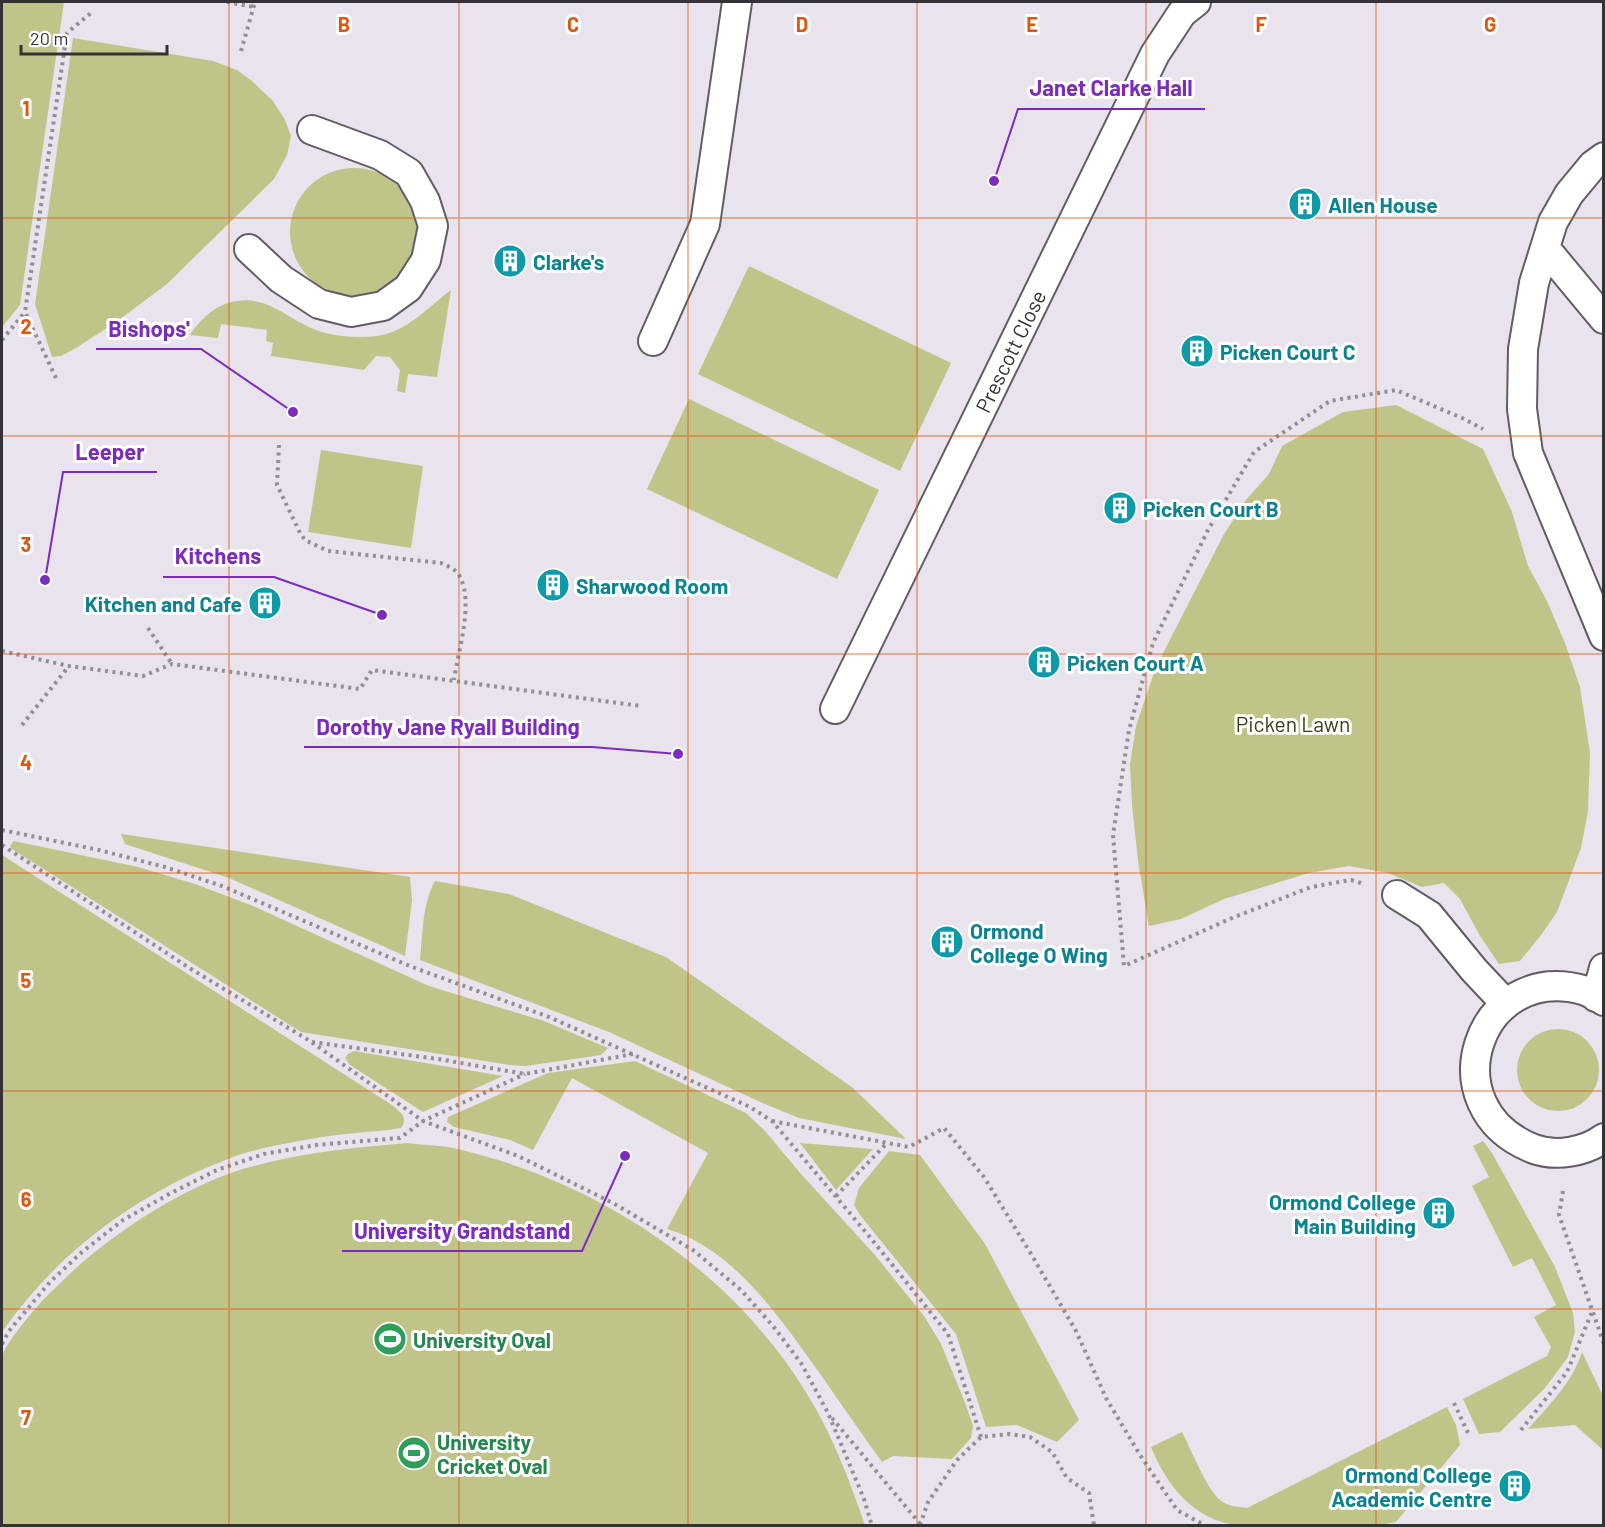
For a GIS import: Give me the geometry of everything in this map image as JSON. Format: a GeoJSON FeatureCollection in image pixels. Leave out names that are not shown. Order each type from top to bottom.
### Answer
{"type":"FeatureCollection","features":[{"type":"Feature","properties":{"kind":"lane"},"geometry":{"type":"LineString","coordinates":[[653,341],[705,224],[736,2]]}},
{"type":"Feature","properties":{"kind":"lane","name":"Prescott Close"},"geometry":{"type":"LineString","coordinates":[[835,709],[1155,54],[1182,13],[1196,2]]}},
{"type":"Feature","properties":{"kind":"lane"},"geometry":{"type":"LineString","coordinates":[[249,249],[281,279],[319,304],[351,312],[383,306],[408,288],[426,260],[433,226],[425,201],[409,173],[380,155],[312,130]]}},
{"type":"Feature","properties":{"kind":"lane"},"geometry":{"type":"LineString","coordinates":[[1604,156],[1593,165],[1569,194],[1553,222],[1534,283],[1523,350],[1522,409],[1528,453],[1604,636]]}},
{"type":"Feature","properties":{"kind":"lane"},"geometry":{"type":"LineString","coordinates":[[1545,248],[1604,319]]}},
{"type":"Feature","properties":{"kind":"lane"},"geometry":{"type":"LineString","coordinates":[[1397,895],[1429,915],[1474,970],[1506,1004]]}},
{"type":"Feature","properties":{"kind":"lane"},"geometry":{"type":"LineString","coordinates":[[1604,968],[1600,999],[1585,990],[1558,986],[1530,990],[1506,1004],[1488,1024],[1477,1048],[1475,1075],[1480,1102],[1496,1125],[1516,1142],[1541,1151],[1569,1152],[1595,1144],[1604,1138]]}},
{"type":"Feature","properties":{"kind":"path"},"geometry":{"type":"LineString","coordinates":[[227,2],[255,4],[241,51]]}},
{"type":"Feature","properties":{"kind":"path"},"geometry":{"type":"LineString","coordinates":[[2,340],[25,312],[67,33],[92,12]]}},
{"type":"Feature","properties":{"kind":"path"},"geometry":{"type":"LineString","coordinates":[[25,312],[56,378]]}},
{"type":"Feature","properties":{"kind":"path"},"geometry":{"type":"LineString","coordinates":[[1397,895],[1351,880],[1311,887],[1232,918],[1124,966],[1113,835],[1129,730],[1153,643],[1208,530],[1254,452],[1330,401],[1396,390],[1462,418],[1528,453]]}},
{"type":"Feature","properties":{"kind":"path"},"geometry":{"type":"LineString","coordinates":[[279,445],[277,485],[305,540],[328,551],[441,563],[453,568],[460,576],[466,603],[454,680]]}},
{"type":"Feature","properties":{"kind":"path"},"geometry":{"type":"LineString","coordinates":[[148,628],[172,664]]}},
{"type":"Feature","properties":{"kind":"path"},"geometry":{"type":"LineString","coordinates":[[2,651],[69,666],[143,676],[172,664],[360,689],[372,670],[641,706]]}},
{"type":"Feature","properties":{"kind":"path"},"geometry":{"type":"LineString","coordinates":[[22,725],[69,666]]}},
{"type":"Feature","properties":{"kind":"path"},"geometry":{"type":"LineString","coordinates":[[2,830],[99,849],[222,886],[412,968],[549,1017],[750,1107],[771,1121],[836,1196],[948,1334],[981,1437]]}},
{"type":"Feature","properties":{"kind":"path"},"geometry":{"type":"LineString","coordinates":[[2,845],[191,969],[310,1041],[423,1121],[518,1156],[613,1203],[693,1250],[741,1290],[773,1326],[801,1363],[826,1410],[864,1499],[872,1526]]}},
{"type":"Feature","properties":{"kind":"path"},"geometry":{"type":"LineString","coordinates":[[310,1041],[525,1074]]}},
{"type":"Feature","properties":{"kind":"path"},"geometry":{"type":"LineString","coordinates":[[2,1344],[9,1331],[50,1282],[82,1252],[123,1220],[217,1170],[264,1154],[316,1145],[400,1138],[423,1121],[525,1074],[634,1054]]}},
{"type":"Feature","properties":{"kind":"path"},"geometry":{"type":"LineString","coordinates":[[771,1121],[909,1147],[944,1128],[984,1178],[1031,1254],[1076,1331],[1106,1398],[1140,1455],[1177,1510],[1206,1526]]}},
{"type":"Feature","properties":{"kind":"path"},"geometry":{"type":"LineString","coordinates":[[836,1196],[887,1142]]}},
{"type":"Feature","properties":{"kind":"path"},"geometry":{"type":"LineString","coordinates":[[1569,1152],[1559,1215],[1604,1344]]}},
{"type":"Feature","properties":{"kind":"path"},"geometry":{"type":"LineString","coordinates":[[1521,1430],[1567,1372],[1592,1312]]}},
{"type":"Feature","properties":{"kind":"path"},"geometry":{"type":"LineString","coordinates":[[1454,1403],[1469,1435]]}},
{"type":"Feature","properties":{"kind":"path"},"geometry":{"type":"LineString","coordinates":[[826,1410],[921,1525]]}},
{"type":"Feature","properties":{"kind":"path"},"geometry":{"type":"LineString","coordinates":[[921,1525],[928,1502],[957,1460],[981,1437],[1009,1434],[1030,1437],[1052,1452],[1067,1478],[1089,1494],[1094,1526]]}},
{"type":"Feature","properties":{"kind":"green space"},"geometry":{"type":"Polygon","coordinates":[[[2,2],[64,2],[20,305],[2,327],[2,2]]]}},
{"type":"Feature","properties":{"kind":"green space"},"geometry":{"type":"Polygon","coordinates":[[[73,38],[213,61],[237,70],[273,101],[285,120],[291,136],[287,155],[274,179],[167,284],[76,348],[61,356],[52,357],[35,304],[73,38]]]}},
{"type":"Feature","properties":{"kind":"green space"},"geometry":{"type":"Polygon","coordinates":[[[354,168],[379,173],[399,187],[413,207],[418,232],[413,257],[399,277],[379,291],[354,296],[329,291],[309,277],[295,257],[290,232],[295,207],[309,187],[329,173],[354,168]]]}},
{"type":"Feature","properties":{"kind":"green space"},"geometry":{"type":"Polygon","coordinates":[[[749,266],[951,363],[900,471],[698,374],[749,266]]]}},
{"type":"Feature","properties":{"kind":"green space"},"geometry":{"type":"Polygon","coordinates":[[[451,290],[437,377],[408,374],[405,393],[397,391],[400,370],[390,357],[376,356],[364,370],[271,356],[273,343],[266,341],[267,330],[221,324],[218,338],[190,335],[211,312],[222,305],[242,300],[266,304],[322,332],[349,337],[377,336],[388,334],[408,324],[451,290]]]}},
{"type":"Feature","properties":{"kind":"green space"},"geometry":{"type":"Polygon","coordinates":[[[689,399],[879,490],[837,579],[647,489],[689,399]]]}},
{"type":"Feature","properties":{"kind":"green space","name":"Picken Lawn"},"geometry":{"type":"Polygon","coordinates":[[[1396,405],[1483,449],[1512,512],[1528,566],[1547,601],[1580,687],[1590,753],[1588,811],[1581,848],[1557,912],[1520,961],[1499,964],[1480,936],[1460,899],[1444,883],[1422,887],[1388,873],[1349,866],[1309,873],[1224,899],[1181,919],[1149,926],[1138,861],[1130,764],[1136,726],[1156,667],[1223,536],[1245,501],[1269,474],[1282,446],[1343,412],[1396,405]]]}},
{"type":"Feature","properties":{"kind":"green space"},"geometry":{"type":"Polygon","coordinates":[[[321,450],[423,466],[411,548],[308,532],[321,450]]]}},
{"type":"Feature","properties":{"kind":"green space"},"geometry":{"type":"Polygon","coordinates":[[[121,834],[410,877],[412,901],[405,956],[229,878],[125,844],[121,834]]]}},
{"type":"Feature","properties":{"kind":"green space"},"geometry":{"type":"Polygon","coordinates":[[[14,841],[138,867],[195,884],[253,906],[429,986],[544,1021],[608,1048],[601,1055],[526,1066],[301,1032],[12,849],[10,846],[14,841]]]}},
{"type":"Feature","properties":{"kind":"green space"},"geometry":{"type":"Polygon","coordinates":[[[2,855],[392,1105],[404,1118],[401,1128],[281,1144],[235,1156],[172,1184],[143,1200],[90,1238],[43,1281],[2,1332],[2,855]]]}},
{"type":"Feature","properties":{"kind":"green space"},"geometry":{"type":"Polygon","coordinates":[[[435,881],[509,894],[666,957],[853,1088],[906,1139],[799,1118],[609,1032],[420,960],[425,909],[435,881]]]}},
{"type":"Feature","properties":{"kind":"green space"},"geometry":{"type":"Polygon","coordinates":[[[1550,1029],[1566,1029],[1581,1036],[1592,1047],[1599,1062],[1596,1086],[1587,1099],[1566,1111],[1550,1111],[1535,1104],[1524,1093],[1517,1078],[1517,1062],[1524,1047],[1535,1036],[1550,1029]]]}},
{"type":"Feature","properties":{"kind":"green space"},"geometry":{"type":"Polygon","coordinates":[[[354,1051],[503,1076],[423,1112],[350,1065],[345,1058],[354,1051]]]}},
{"type":"Feature","properties":{"kind":"green space"},"geometry":{"type":"Polygon","coordinates":[[[635,1061],[746,1113],[765,1131],[875,1255],[924,1316],[941,1344],[973,1426],[971,1438],[952,1459],[893,1456],[882,1462],[790,1332],[754,1289],[714,1252],[667,1229],[708,1153],[572,1078],[533,1150],[510,1140],[454,1127],[447,1122],[448,1117],[548,1073],[635,1061]]]}},
{"type":"Feature","properties":{"kind":"green space"},"geometry":{"type":"Polygon","coordinates":[[[1483,1141],[1492,1153],[1555,1267],[1573,1313],[1575,1332],[1568,1357],[1545,1388],[1500,1432],[1479,1434],[1463,1399],[1547,1356],[1551,1347],[1534,1317],[1556,1305],[1532,1258],[1513,1267],[1472,1186],[1489,1177],[1473,1146],[1483,1141]]]}},
{"type":"Feature","properties":{"kind":"green space","name":"University Oval"},"geometry":{"type":"Polygon","coordinates":[[[407,1143],[453,1148],[505,1162],[556,1181],[605,1205],[652,1234],[696,1267],[736,1304],[773,1345],[804,1389],[831,1438],[865,1525],[2,1525],[2,1357],[23,1323],[70,1274],[111,1239],[157,1209],[228,1174],[294,1157],[407,1143]]]}},
{"type":"Feature","properties":{"kind":"green space"},"geometry":{"type":"Polygon","coordinates":[[[800,1143],[873,1149],[836,1190],[800,1143]]]}},
{"type":"Feature","properties":{"kind":"green space"},"geometry":{"type":"Polygon","coordinates":[[[889,1151],[920,1155],[985,1244],[1079,1420],[1057,1442],[1017,1425],[986,1427],[956,1334],[854,1205],[859,1188],[889,1151]]]}},
{"type":"Feature","properties":{"kind":"green space"},"geometry":{"type":"Polygon","coordinates":[[[1582,1352],[1603,1396],[1603,1450],[1575,1425],[1528,1429],[1566,1384],[1582,1352]]]}},
{"type":"Feature","properties":{"kind":"green space"},"geometry":{"type":"Polygon","coordinates":[[[1447,1407],[1456,1425],[1460,1445],[1396,1522],[1379,1525],[1259,1526],[1222,1522],[1209,1517],[1187,1502],[1170,1482],[1151,1447],[1182,1432],[1204,1478],[1220,1500],[1226,1504],[1247,1508],[1447,1407]]]}},
{"type":"Feature","properties":{"kind":"place","name":"Janet Clarke Hall"},"geometry":{"type":"Point","coordinates":[994,181]}},
{"type":"Feature","properties":{"kind":"place","name":"Allen House"},"geometry":{"type":"Point","coordinates":[1305,204]}},
{"type":"Feature","properties":{"kind":"place","name":"Clarke's"},"geometry":{"type":"Point","coordinates":[510,261]}},
{"type":"Feature","properties":{"kind":"place","name":"Picken Court C"},"geometry":{"type":"Point","coordinates":[1197,351]}},
{"type":"Feature","properties":{"kind":"place","name":"Bishops'"},"geometry":{"type":"Point","coordinates":[293,412]}},
{"type":"Feature","properties":{"kind":"place","name":"Picken Court B"},"geometry":{"type":"Point","coordinates":[1120,508]}},
{"type":"Feature","properties":{"kind":"place","name":"Leeper"},"geometry":{"type":"Point","coordinates":[45,580]}},
{"type":"Feature","properties":{"kind":"place","name":"Sharwood Room"},"geometry":{"type":"Point","coordinates":[553,585]}},
{"type":"Feature","properties":{"kind":"place","name":"Kitchen and Cafe"},"geometry":{"type":"Point","coordinates":[265,603]}},
{"type":"Feature","properties":{"kind":"place","name":"Kitchens"},"geometry":{"type":"Point","coordinates":[382,615]}},
{"type":"Feature","properties":{"kind":"place","name":"Picken Court A"},"geometry":{"type":"Point","coordinates":[1044,662]}},
{"type":"Feature","properties":{"kind":"place","name":"Dorothy Jane Ryall Building"},"geometry":{"type":"Point","coordinates":[678,754]}},
{"type":"Feature","properties":{"kind":"place","name":"Ormond College O Wing"},"geometry":{"type":"Point","coordinates":[947,942]}},
{"type":"Feature","properties":{"kind":"place","name":"University Grandstand"},"geometry":{"type":"Point","coordinates":[625,1156]}},
{"type":"Feature","properties":{"kind":"place","name":"Ormond College Main Building"},"geometry":{"type":"Point","coordinates":[1439,1213]}},
{"type":"Feature","properties":{"kind":"place","name":"University Oval"},"geometry":{"type":"Point","coordinates":[390,1339]}},
{"type":"Feature","properties":{"kind":"place","name":"University Cricket Oval"},"geometry":{"type":"Point","coordinates":[414,1453]}},
{"type":"Feature","properties":{"kind":"place","name":"Ormond College Academic Centre"},"geometry":{"type":"Point","coordinates":[1515,1486]}}]}
